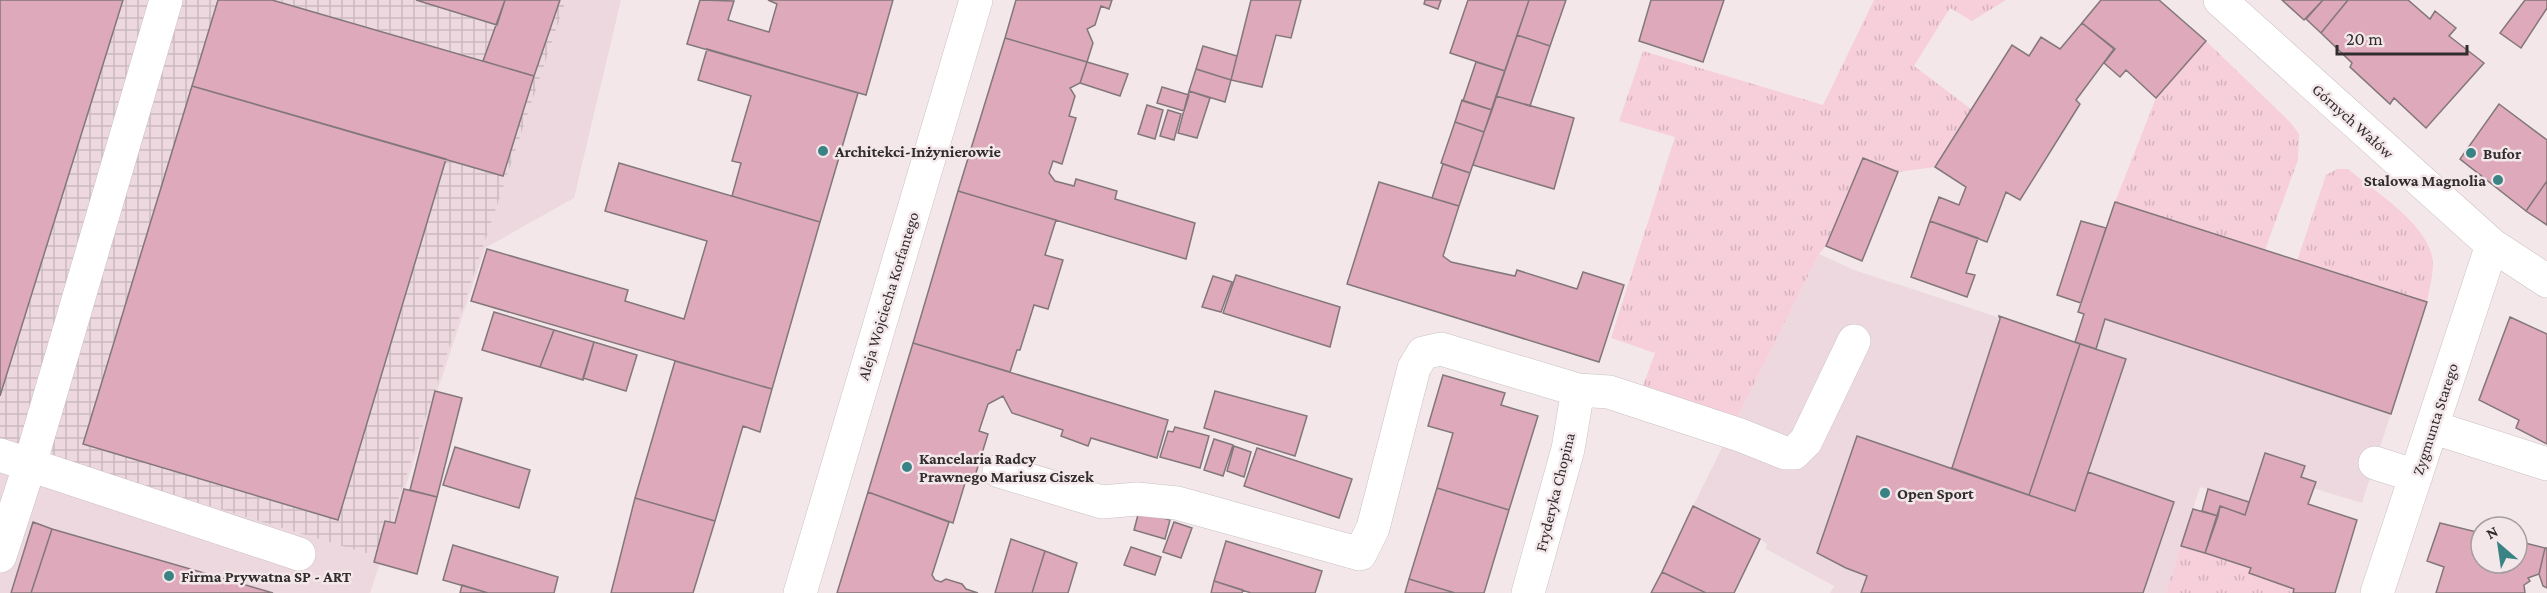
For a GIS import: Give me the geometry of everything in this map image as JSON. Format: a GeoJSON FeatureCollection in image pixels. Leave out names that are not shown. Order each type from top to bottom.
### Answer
{"type":"FeatureCollection","features":[{"type":"Feature","properties":{"kind":"street"},"geometry":{"type":"LineString","coordinates":[[0,556],[15,460],[166,0]]}},
{"type":"Feature","properties":{"kind":"street","name":"Aleja Wojciecha Korfantego"},"geometry":{"type":"LineString","coordinates":[[800,593],[976,0]]}},
{"type":"Feature","properties":{"kind":"street","name":"Górnych Wałów"},"geometry":{"type":"LineString","coordinates":[[2220,0],[2492,245],[2547,281]]}},
{"type":"Feature","properties":{"kind":"street","name":"Zygmunta Starego"},"geometry":{"type":"LineString","coordinates":[[2377,593],[2492,245]]}},
{"type":"Feature","properties":{"kind":"street"},"geometry":{"type":"LineString","coordinates":[[999,471],[1102,502],[1137,499],[1177,503],[1360,554],[1373,528],[1414,368],[1424,353],[1441,349],[1578,390],[1609,392],[1740,435],[1785,453],[1794,453],[1800,450],[1806,441],[1854,341]]}},
{"type":"Feature","properties":{"kind":"street","name":"Fryderyka Chopina"},"geometry":{"type":"LineString","coordinates":[[1528,593],[1568,449],[1578,390]]}},
{"type":"Feature","properties":{"kind":"street"},"geometry":{"type":"LineString","coordinates":[[2432,427],[2547,464]]}},
{"type":"Feature","properties":{"kind":"street"},"geometry":{"type":"LineString","coordinates":[[15,460],[299,554]]}},
{"type":"Feature","properties":{"kind":"street"},"geometry":{"type":"LineString","coordinates":[[2375,463],[2416,476]]}},
{"type":"Feature","properties":{"kind":"shaded area"},"geometry":{"type":"Polygon","coordinates":[[[0,0],[566,0],[379,557],[0,443],[0,0]]]}},
{"type":"Feature","properties":{"kind":"shaded area"},"geometry":{"type":"Polygon","coordinates":[[[566,0],[621,0],[574,198],[485,248],[370,593],[0,593],[0,443],[379,557],[566,0]]]}},
{"type":"Feature","properties":{"kind":"shaded area"},"geometry":{"type":"Polygon","coordinates":[[[2115,202],[2427,302],[2362,503],[2313,488],[2316,482],[2301,477],[2265,454],[2249,502],[2200,487],[2166,593],[1830,593],[1834,586],[1766,549],[1767,544],[1760,539],[1693,506],[1819,254],[1854,270],[2074,342],[2084,315],[2078,312],[2081,303],[2057,295],[2081,221],[2106,228],[2115,202]]]}},
{"type":"Feature","properties":{"kind":"green space"},"geometry":{"type":"Polygon","coordinates":[[[1874,0],[2006,0],[1972,21],[1950,8],[1914,66],[1971,109],[1935,167],[1898,172],[1863,158],[1826,246],[1819,254],[1730,432],[1641,391],[1655,353],[1611,338],[1675,137],[1619,121],[1643,51],[1823,105],[1874,0]]]}},
{"type":"Feature","properties":{"kind":"green space"},"geometry":{"type":"Polygon","coordinates":[[[2206,41],[2291,123],[2299,134],[2298,160],[2265,250],[2115,202],[2156,98],[2206,41]]]}},
{"type":"Feature","properties":{"kind":"green space"},"geometry":{"type":"Polygon","coordinates":[[[2337,169],[2348,169],[2400,211],[2423,236],[2430,250],[2433,264],[2427,302],[2297,261],[2326,175],[2337,169]]]}},
{"type":"Feature","properties":{"kind":"green space"},"geometry":{"type":"Polygon","coordinates":[[[2181,546],[2251,568],[2250,574],[2294,589],[2293,593],[2166,593],[2181,546]]]}},
{"type":"Feature","properties":{"kind":"building"},"geometry":{"type":"Polygon","coordinates":[[[0,0],[123,0],[0,396],[0,0]]]}},
{"type":"Feature","properties":{"kind":"building"},"geometry":{"type":"Polygon","coordinates":[[[218,0],[272,0],[534,76],[503,176],[192,86],[218,0]]]}},
{"type":"Feature","properties":{"kind":"building"},"geometry":{"type":"Polygon","coordinates":[[[416,0],[505,0],[497,25],[416,0]]]}},
{"type":"Feature","properties":{"kind":"building"},"geometry":{"type":"Polygon","coordinates":[[[505,0],[560,0],[534,76],[483,61],[505,0]]]}},
{"type":"Feature","properties":{"kind":"building"},"geometry":{"type":"Polygon","coordinates":[[[700,0],[734,1],[728,20],[769,32],[777,4],[768,0],[893,0],[866,95],[687,44],[700,0]]]}},
{"type":"Feature","properties":{"kind":"building"},"geometry":{"type":"Polygon","coordinates":[[[1016,0],[1112,0],[1109,9],[1101,6],[1095,25],[1087,29],[1093,43],[1087,62],[1005,38],[1016,0]]]}},
{"type":"Feature","properties":{"kind":"building"},"geometry":{"type":"Polygon","coordinates":[[[1251,0],[1301,0],[1291,38],[1276,35],[1262,87],[1231,80],[1251,0]]]}},
{"type":"Feature","properties":{"kind":"building"},"geometry":{"type":"Polygon","coordinates":[[[1425,0],[1441,0],[1438,9],[1424,4],[1425,0]]]}},
{"type":"Feature","properties":{"kind":"building"},"geometry":{"type":"Polygon","coordinates":[[[1468,0],[1529,0],[1505,71],[1450,53],[1468,0]]]}},
{"type":"Feature","properties":{"kind":"building"},"geometry":{"type":"Polygon","coordinates":[[[1529,0],[1566,0],[1550,46],[1517,35],[1529,0]]]}},
{"type":"Feature","properties":{"kind":"building"},"geometry":{"type":"Polygon","coordinates":[[[1651,0],[1724,0],[1703,62],[1639,41],[1651,0]]]}},
{"type":"Feature","properties":{"kind":"building"},"geometry":{"type":"Polygon","coordinates":[[[2101,0],[2159,0],[2206,41],[2156,98],[2126,70],[2120,77],[2104,63],[2115,49],[2082,23],[2101,0]]]}},
{"type":"Feature","properties":{"kind":"building"},"geometry":{"type":"Polygon","coordinates":[[[2282,0],[2323,0],[2304,20],[2282,0]]]}},
{"type":"Feature","properties":{"kind":"building"},"geometry":{"type":"Polygon","coordinates":[[[2323,0],[2348,0],[2321,33],[2306,19],[2323,0]]]}},
{"type":"Feature","properties":{"kind":"building"},"geometry":{"type":"Polygon","coordinates":[[[2348,0],[2408,0],[2430,19],[2435,11],[2456,28],[2449,36],[2484,63],[2426,128],[2394,98],[2390,104],[2350,67],[2352,63],[2321,33],[2348,0]]]}},
{"type":"Feature","properties":{"kind":"building"},"geometry":{"type":"Polygon","coordinates":[[[2525,0],[2547,0],[2547,8],[2521,48],[2500,33],[2525,0]]]}},
{"type":"Feature","properties":{"kind":"building"},"geometry":{"type":"Polygon","coordinates":[[[2082,23],[2114,49],[2076,100],[2080,104],[2020,200],[2006,192],[1987,242],[1930,221],[1939,197],[1959,205],[1966,187],[1935,167],[2012,45],[2029,56],[2041,37],[2060,49],[2082,23]]]}},
{"type":"Feature","properties":{"kind":"building"},"geometry":{"type":"Polygon","coordinates":[[[1517,35],[1550,46],[1530,106],[1496,96],[1517,35]]]}},
{"type":"Feature","properties":{"kind":"building"},"geometry":{"type":"Polygon","coordinates":[[[1005,38],[1087,62],[1080,83],[1070,88],[1075,96],[1069,116],[1076,118],[1062,164],[1053,161],[1049,173],[1055,181],[1074,186],[1076,179],[1117,191],[1115,199],[1195,223],[1186,259],[958,191],[1005,38]]]}},
{"type":"Feature","properties":{"kind":"building"},"geometry":{"type":"Polygon","coordinates":[[[1203,46],[1237,56],[1231,80],[1196,69],[1203,46]]]}},
{"type":"Feature","properties":{"kind":"building"},"geometry":{"type":"Polygon","coordinates":[[[707,49],[858,93],[820,222],[732,196],[741,163],[732,161],[751,96],[698,80],[707,49]]]}},
{"type":"Feature","properties":{"kind":"building"},"geometry":{"type":"Polygon","coordinates":[[[1087,62],[1128,74],[1120,96],[1080,83],[1087,62]]]}},
{"type":"Feature","properties":{"kind":"building"},"geometry":{"type":"Polygon","coordinates":[[[1476,62],[1505,71],[1492,110],[1463,101],[1476,62]]]}},
{"type":"Feature","properties":{"kind":"building"},"geometry":{"type":"Polygon","coordinates":[[[1196,69],[1231,80],[1225,102],[1189,91],[1196,69]]]}},
{"type":"Feature","properties":{"kind":"building"},"geometry":{"type":"Polygon","coordinates":[[[192,86],[446,159],[338,520],[83,444],[192,86]]]}},
{"type":"Feature","properties":{"kind":"building"},"geometry":{"type":"Polygon","coordinates":[[[1162,87],[1189,95],[1184,111],[1157,103],[1162,87]]]}},
{"type":"Feature","properties":{"kind":"building"},"geometry":{"type":"Polygon","coordinates":[[[1189,91],[1210,98],[1197,138],[1178,133],[1189,91]]]}},
{"type":"Feature","properties":{"kind":"building"},"geometry":{"type":"Polygon","coordinates":[[[1496,96],[1574,118],[1554,189],[1473,165],[1496,96]]]}},
{"type":"Feature","properties":{"kind":"building"},"geometry":{"type":"Polygon","coordinates":[[[1462,100],[1492,110],[1484,132],[1455,122],[1462,100]]]}},
{"type":"Feature","properties":{"kind":"building"},"geometry":{"type":"Polygon","coordinates":[[[2499,104],[2547,140],[2547,181],[2526,211],[2460,159],[2499,104]]]}},
{"type":"Feature","properties":{"kind":"building"},"geometry":{"type":"Polygon","coordinates":[[[1147,105],[1163,110],[1155,139],[1138,134],[1147,105]]]}},
{"type":"Feature","properties":{"kind":"building"},"geometry":{"type":"Polygon","coordinates":[[[1168,110],[1181,114],[1174,140],[1160,136],[1168,110]]]}},
{"type":"Feature","properties":{"kind":"building"},"geometry":{"type":"Polygon","coordinates":[[[1455,122],[1484,132],[1470,173],[1441,163],[1455,122]]]}},
{"type":"Feature","properties":{"kind":"building"},"geometry":{"type":"Polygon","coordinates":[[[1863,158],[1898,172],[1862,261],[1826,246],[1863,158]]]}},
{"type":"Feature","properties":{"kind":"building"},"geometry":{"type":"Polygon","coordinates":[[[619,163],[820,222],[772,389],[471,301],[487,249],[628,290],[625,301],[684,319],[707,241],[605,211],[619,163]]]}},
{"type":"Feature","properties":{"kind":"building"},"geometry":{"type":"Polygon","coordinates":[[[1443,164],[1470,173],[1459,206],[1432,198],[1443,164]]]}},
{"type":"Feature","properties":{"kind":"building"},"geometry":{"type":"Polygon","coordinates":[[[2547,181],[2547,225],[2526,211],[2547,181]]]}},
{"type":"Feature","properties":{"kind":"building"},"geometry":{"type":"Polygon","coordinates":[[[1379,182],[1459,206],[1443,256],[1451,262],[1515,276],[1517,270],[1577,289],[1583,272],[1624,285],[1599,362],[1347,284],[1379,182]]]}},
{"type":"Feature","properties":{"kind":"building"},"geometry":{"type":"Polygon","coordinates":[[[958,191],[1056,220],[1045,255],[1063,260],[1048,309],[1034,305],[1020,350],[1017,350],[1010,372],[913,343],[958,191]]]}},
{"type":"Feature","properties":{"kind":"building"},"geometry":{"type":"Polygon","coordinates":[[[2115,202],[2427,302],[2391,414],[2105,319],[2096,349],[2075,342],[2084,314],[2078,312],[2115,202]]]}},
{"type":"Feature","properties":{"kind":"building"},"geometry":{"type":"Polygon","coordinates":[[[1930,221],[1978,238],[1966,273],[1975,275],[1967,297],[1911,277],[1930,221]]]}},
{"type":"Feature","properties":{"kind":"building"},"geometry":{"type":"Polygon","coordinates":[[[2081,221],[2106,228],[2081,303],[2057,295],[2081,221]]]}},
{"type":"Feature","properties":{"kind":"building"},"geometry":{"type":"Polygon","coordinates":[[[1236,275],[1340,307],[1330,347],[1223,313],[1236,275]]]}},
{"type":"Feature","properties":{"kind":"building"},"geometry":{"type":"Polygon","coordinates":[[[1213,276],[1232,282],[1221,312],[1202,307],[1213,276]]]}},
{"type":"Feature","properties":{"kind":"building"},"geometry":{"type":"Polygon","coordinates":[[[494,312],[554,330],[540,367],[482,350],[494,312]]]}},
{"type":"Feature","properties":{"kind":"building"},"geometry":{"type":"Polygon","coordinates":[[[1999,316],[2080,344],[2029,495],[1952,468],[2000,319],[1999,316]]]}},
{"type":"Feature","properties":{"kind":"building"},"geometry":{"type":"Polygon","coordinates":[[[2510,317],[2547,334],[2547,444],[2516,428],[2519,420],[2479,400],[2510,317]]]}},
{"type":"Feature","properties":{"kind":"building"},"geometry":{"type":"Polygon","coordinates":[[[554,330],[594,342],[583,380],[540,367],[554,330]]]}},
{"type":"Feature","properties":{"kind":"building"},"geometry":{"type":"Polygon","coordinates":[[[594,342],[637,355],[626,391],[583,378],[594,342]]]}},
{"type":"Feature","properties":{"kind":"building"},"geometry":{"type":"Polygon","coordinates":[[[913,343],[1168,420],[1157,458],[1091,438],[1088,446],[1061,436],[1063,430],[1012,413],[1003,396],[988,404],[979,431],[988,434],[975,476],[968,473],[953,523],[868,492],[913,343]]]}},
{"type":"Feature","properties":{"kind":"building"},"geometry":{"type":"Polygon","coordinates":[[[2080,344],[2126,359],[2075,511],[2029,495],[2080,344]]]}},
{"type":"Feature","properties":{"kind":"building"},"geometry":{"type":"Polygon","coordinates":[[[675,361],[772,389],[760,432],[743,426],[715,521],[635,498],[675,361]]]}},
{"type":"Feature","properties":{"kind":"building"},"geometry":{"type":"Polygon","coordinates":[[[1443,375],[1505,393],[1501,405],[1538,416],[1509,510],[1437,488],[1453,433],[1428,426],[1443,375]]]}},
{"type":"Feature","properties":{"kind":"building"},"geometry":{"type":"Polygon","coordinates":[[[435,391],[462,398],[437,497],[410,490],[435,391]]]}},
{"type":"Feature","properties":{"kind":"building"},"geometry":{"type":"Polygon","coordinates":[[[1215,391],[1307,416],[1295,456],[1204,428],[1215,391]]]}},
{"type":"Feature","properties":{"kind":"building"},"geometry":{"type":"Polygon","coordinates":[[[1175,427],[1209,436],[1200,468],[1160,457],[1168,431],[1173,432],[1175,427]]]}},
{"type":"Feature","properties":{"kind":"building"},"geometry":{"type":"Polygon","coordinates":[[[1857,436],[2075,511],[2088,472],[2174,502],[2143,593],[1861,593],[1867,576],[1817,553],[1857,436]]]}},
{"type":"Feature","properties":{"kind":"building"},"geometry":{"type":"Polygon","coordinates":[[[1214,439],[1233,445],[1223,476],[1204,470],[1214,439]]]}},
{"type":"Feature","properties":{"kind":"building"},"geometry":{"type":"Polygon","coordinates":[[[1234,446],[1251,452],[1244,477],[1227,471],[1234,446]]]}},
{"type":"Feature","properties":{"kind":"building"},"geometry":{"type":"Polygon","coordinates":[[[455,447],[530,470],[519,508],[443,485],[455,447]]]}},
{"type":"Feature","properties":{"kind":"building"},"geometry":{"type":"Polygon","coordinates":[[[1257,448],[1352,479],[1339,518],[1244,486],[1257,448]]]}},
{"type":"Feature","properties":{"kind":"building"},"geometry":{"type":"Polygon","coordinates":[[[2265,453],[2305,466],[2301,477],[2316,482],[2308,504],[2357,520],[2335,593],[2293,593],[2294,589],[2249,573],[2251,568],[2205,553],[2220,506],[2245,515],[2265,453]]]}},
{"type":"Feature","properties":{"kind":"building"},"geometry":{"type":"Polygon","coordinates":[[[1437,488],[1509,510],[1484,593],[1455,593],[1409,579],[1437,488]]]}},
{"type":"Feature","properties":{"kind":"building"},"geometry":{"type":"Polygon","coordinates":[[[404,489],[437,497],[417,574],[374,562],[385,521],[395,523],[404,489]]]}},
{"type":"Feature","properties":{"kind":"building"},"geometry":{"type":"Polygon","coordinates":[[[2208,489],[2249,502],[2245,515],[2220,506],[2218,516],[2202,511],[2208,489]]]}},
{"type":"Feature","properties":{"kind":"building"},"geometry":{"type":"Polygon","coordinates":[[[868,492],[949,522],[932,575],[935,580],[941,582],[946,579],[962,584],[966,589],[978,593],[837,593],[868,492]]]}},
{"type":"Feature","properties":{"kind":"building"},"geometry":{"type":"Polygon","coordinates":[[[635,498],[715,521],[693,593],[611,593],[635,498]]]}},
{"type":"Feature","properties":{"kind":"building"},"geometry":{"type":"Polygon","coordinates":[[[1693,506],[1760,539],[1734,593],[1706,593],[1662,572],[1693,506]]]}},
{"type":"Feature","properties":{"kind":"building"},"geometry":{"type":"Polygon","coordinates":[[[2193,509],[2218,516],[2205,553],[2181,546],[2193,509]]]}},
{"type":"Feature","properties":{"kind":"building"},"geometry":{"type":"Polygon","coordinates":[[[1139,511],[1170,520],[1165,539],[1134,530],[1139,511]]]}},
{"type":"Feature","properties":{"kind":"building"},"geometry":{"type":"Polygon","coordinates":[[[33,522],[52,529],[31,593],[11,593],[33,522]]]}},
{"type":"Feature","properties":{"kind":"building"},"geometry":{"type":"Polygon","coordinates":[[[1174,522],[1192,528],[1181,558],[1163,552],[1174,522]]]}},
{"type":"Feature","properties":{"kind":"building"},"geometry":{"type":"Polygon","coordinates":[[[2440,523],[2469,530],[2469,575],[2529,575],[2529,544],[2545,548],[2539,574],[2528,578],[2530,581],[2524,585],[2525,593],[2436,593],[2444,567],[2427,561],[2440,523]]]}},
{"type":"Feature","properties":{"kind":"building"},"geometry":{"type":"Polygon","coordinates":[[[52,529],[273,593],[31,593],[52,529]]]}},
{"type":"Feature","properties":{"kind":"building"},"geometry":{"type":"Polygon","coordinates":[[[1011,539],[1045,551],[1032,593],[995,593],[1011,539]]]}},
{"type":"Feature","properties":{"kind":"building"},"geometry":{"type":"Polygon","coordinates":[[[1226,541],[1322,571],[1315,593],[1251,593],[1214,581],[1226,541]]]}},
{"type":"Feature","properties":{"kind":"building"},"geometry":{"type":"Polygon","coordinates":[[[453,545],[558,577],[554,593],[488,593],[443,580],[453,545]]]}},
{"type":"Feature","properties":{"kind":"building"},"geometry":{"type":"Polygon","coordinates":[[[1131,547],[1161,557],[1155,575],[1124,565],[1131,547]]]}},
{"type":"Feature","properties":{"kind":"building"},"geometry":{"type":"Polygon","coordinates":[[[2545,548],[2547,548],[2547,588],[2543,586],[2539,574],[2545,548]]]}},
{"type":"Feature","properties":{"kind":"building"},"geometry":{"type":"Polygon","coordinates":[[[1045,551],[1077,563],[1068,593],[1032,593],[1045,551]]]}},
{"type":"Feature","properties":{"kind":"building"},"geometry":{"type":"Polygon","coordinates":[[[1662,572],[1706,593],[1651,593],[1662,572]]]}},
{"type":"Feature","properties":{"kind":"building"},"geometry":{"type":"Polygon","coordinates":[[[1409,579],[1455,593],[1405,593],[1409,579]]]}},
{"type":"Feature","properties":{"kind":"building"},"geometry":{"type":"Polygon","coordinates":[[[1214,581],[1243,590],[1242,593],[1211,593],[1214,581]]]}},
{"type":"Feature","properties":{"kind":"building"},"geometry":{"type":"Polygon","coordinates":[[[462,585],[488,593],[460,593],[462,585]]]}},
{"type":"Feature","properties":{"kind":"place","name":"Architekci-Inżynierowie"},"geometry":{"type":"Point","coordinates":[823,151]}},
{"type":"Feature","properties":{"kind":"place","name":"Bufor"},"geometry":{"type":"Point","coordinates":[2471,153]}},
{"type":"Feature","properties":{"kind":"place","name":"Stalowa Magnolia"},"geometry":{"type":"Point","coordinates":[2498,180]}},
{"type":"Feature","properties":{"kind":"place","name":"Kancelaria Radcy Prawnego Mariusz Ciszek"},"geometry":{"type":"Point","coordinates":[907,467]}},
{"type":"Feature","properties":{"kind":"place","name":"Open Sport"},"geometry":{"type":"Point","coordinates":[1885,493]}},
{"type":"Feature","properties":{"kind":"place","name":"Firma Prywatna SP - ART"},"geometry":{"type":"Point","coordinates":[169,576]}}]}
